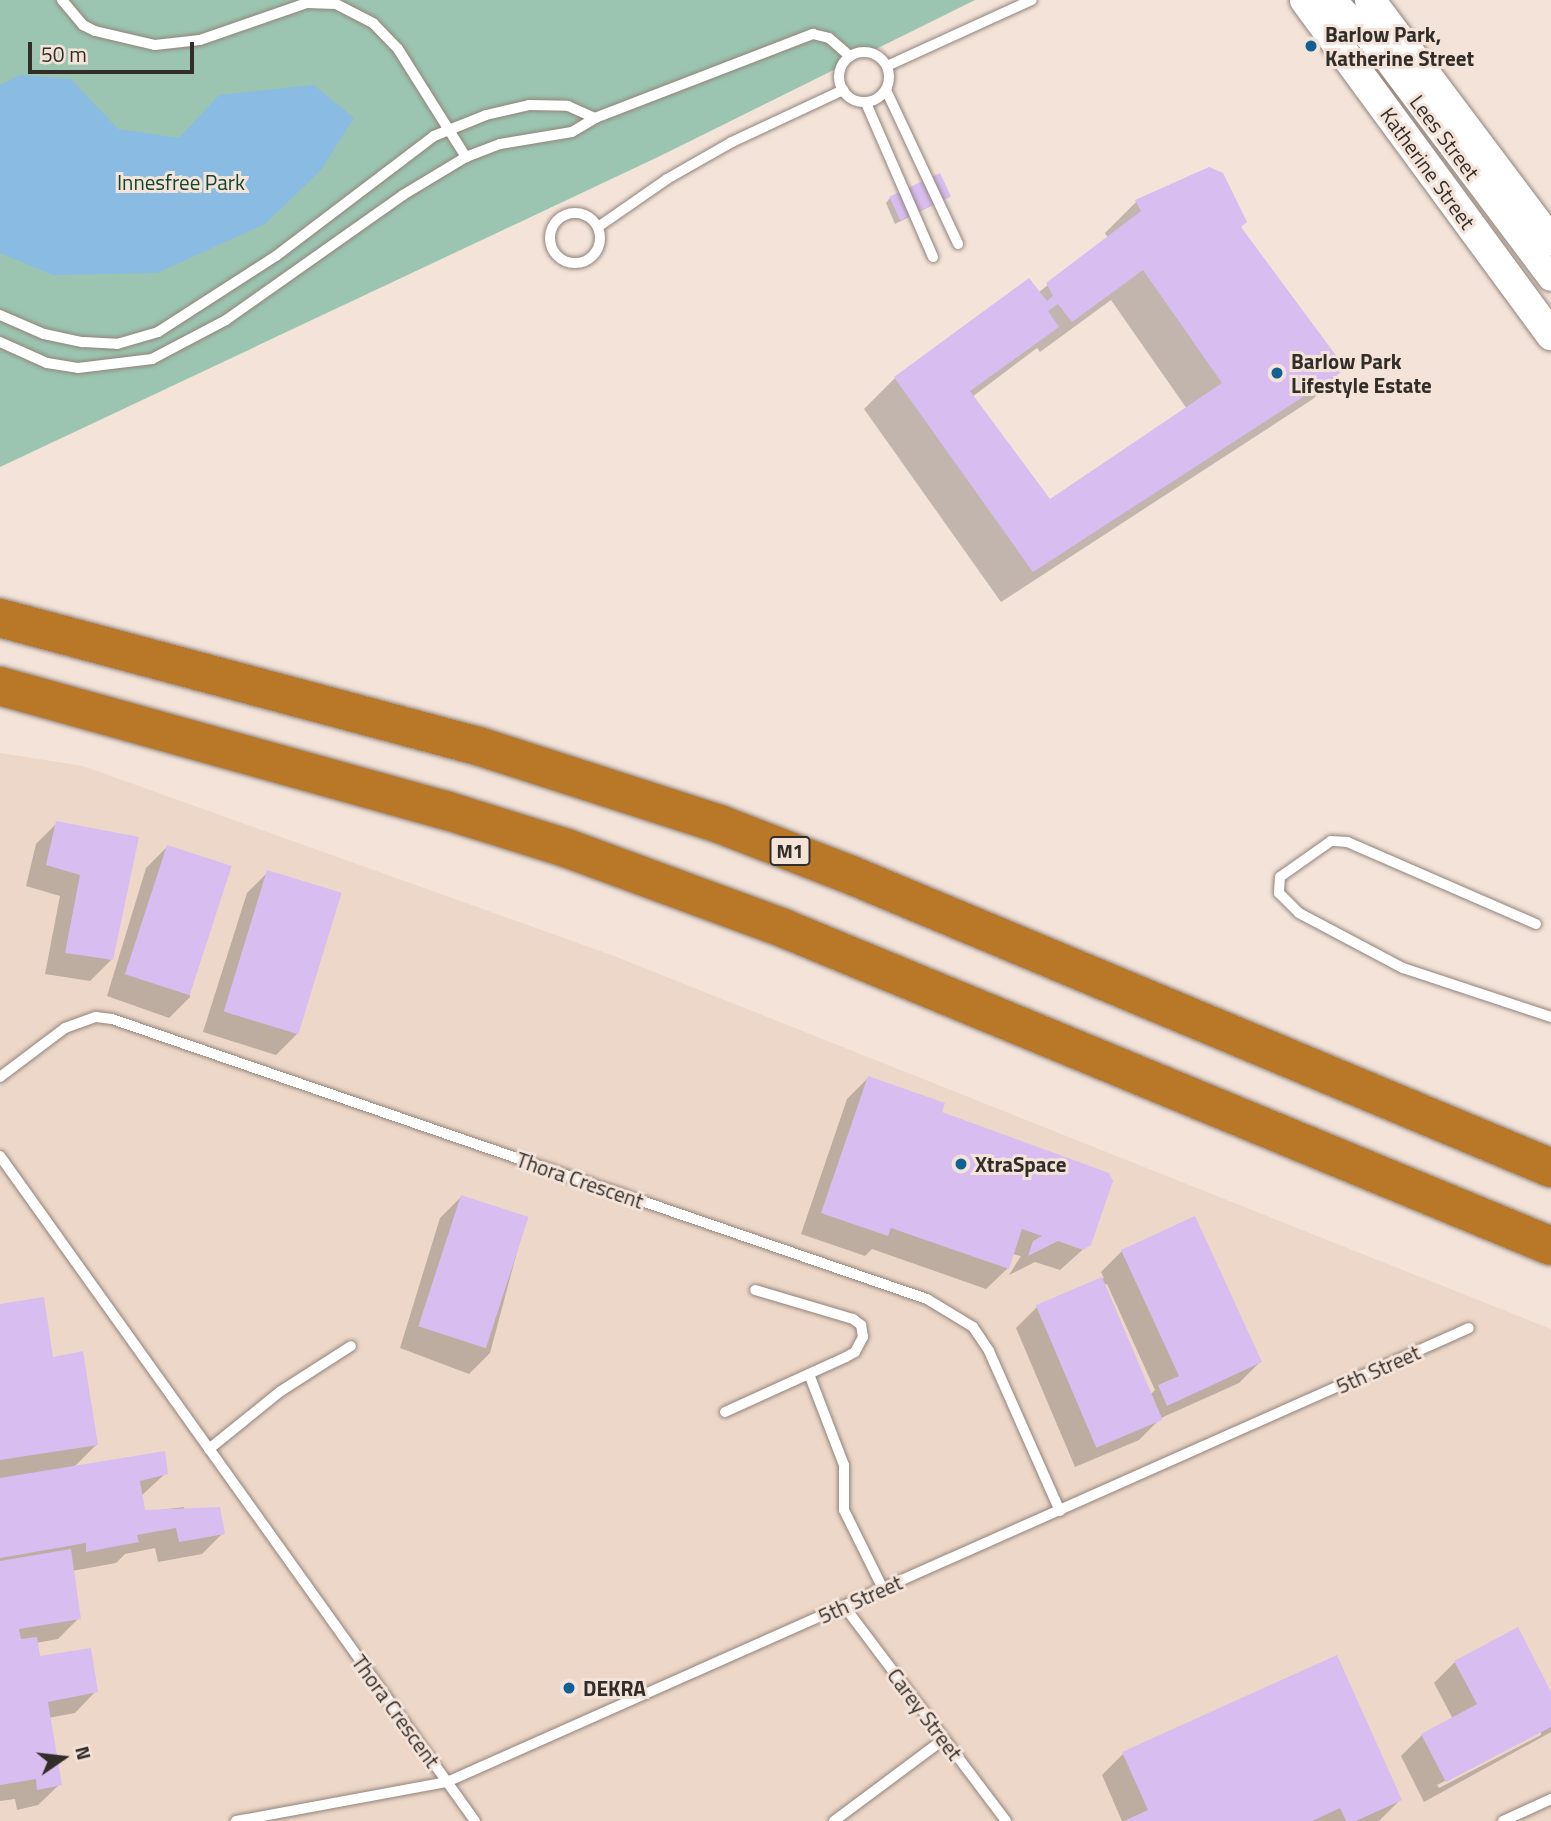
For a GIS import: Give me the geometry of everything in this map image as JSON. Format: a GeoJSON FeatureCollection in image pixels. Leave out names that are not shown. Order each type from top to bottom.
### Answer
{"type":"FeatureCollection","features":[{"type":"Feature","properties":{"kind":"highway","name":"M1"},"geometry":{"type":"LineString","coordinates":[[0,618],[478,746],[722,825],[864,880],[1551,1168]]}},
{"type":"Feature","properties":{"kind":"highway"},"geometry":{"type":"LineString","coordinates":[[0,686],[445,810],[566,848],[795,933],[1551,1246]]}},
{"type":"Feature","properties":{"kind":"main road","name":"Katherine Street"},"geometry":{"type":"LineString","coordinates":[[1305,0],[1551,335]]}},
{"type":"Feature","properties":{"kind":"main road"},"geometry":{"type":"LineString","coordinates":[[1370,0],[1551,241]]}},
{"type":"Feature","properties":{"kind":"street","name":"Lees Street"},"geometry":{"type":"LineString","coordinates":[[1333,0],[1379,49],[1551,278]]}},
{"type":"Feature","properties":{"kind":"lane"},"geometry":{"type":"LineString","coordinates":[[62,0],[83,25],[95,31],[155,45],[200,40],[293,6],[336,4],[373,23],[398,49],[466,157]]}},
{"type":"Feature","properties":{"kind":"lane"},"geometry":{"type":"LineString","coordinates":[[887,66],[1032,0]]}},
{"type":"Feature","properties":{"kind":"lane"},"geometry":{"type":"LineString","coordinates":[[0,342],[47,363],[78,368],[152,359],[226,320],[402,195],[466,157],[500,144],[572,132],[595,118],[813,34],[829,38],[850,56]]}},
{"type":"Feature","properties":{"kind":"lane"},"geometry":{"type":"LineString","coordinates":[[886,90],[866,103],[850,99],[842,90],[840,69],[850,56],[867,52],[887,66]]}},
{"type":"Feature","properties":{"kind":"lane"},"geometry":{"type":"LineString","coordinates":[[887,66],[886,90],[958,244]]}},
{"type":"Feature","properties":{"kind":"lane"},"geometry":{"type":"LineString","coordinates":[[598,227],[722,148],[842,90]]}},
{"type":"Feature","properties":{"kind":"lane"},"geometry":{"type":"LineString","coordinates":[[866,103],[933,257]]}},
{"type":"Feature","properties":{"kind":"lane"},"geometry":{"type":"LineString","coordinates":[[0,315],[44,334],[83,342],[117,344],[158,332],[199,310],[276,256],[416,147],[450,130],[529,105],[568,106],[595,118]]}},
{"type":"Feature","properties":{"kind":"lane"},"geometry":{"type":"LineString","coordinates":[[569,214],[586,216],[598,227],[600,243],[585,262],[569,263],[551,247],[551,230],[569,214]]}},
{"type":"Feature","properties":{"kind":"lane"},"geometry":{"type":"LineString","coordinates":[[1536,924],[1347,842],[1331,841],[1280,877],[1279,893],[1299,912],[1403,968],[1551,1017]]}},
{"type":"Feature","properties":{"kind":"lane","name":"Thora Crescent"},"geometry":{"type":"LineString","coordinates":[[0,1077],[65,1028],[96,1017],[112,1019],[927,1299],[974,1327],[984,1343],[1060,1511]]}},
{"type":"Feature","properties":{"kind":"lane","name":"Thora Crescent"},"geometry":{"type":"LineString","coordinates":[[0,1156],[475,1821]]}},
{"type":"Feature","properties":{"kind":"lane"},"geometry":{"type":"LineString","coordinates":[[725,1412],[855,1352],[863,1336],[861,1325],[853,1319],[755,1290]]}},
{"type":"Feature","properties":{"kind":"lane","name":"5th Street"},"geometry":{"type":"LineString","coordinates":[[236,1821],[447,1782],[1469,1328]]}},
{"type":"Feature","properties":{"kind":"lane"},"geometry":{"type":"LineString","coordinates":[[209,1449],[281,1391],[352,1346]]}},
{"type":"Feature","properties":{"kind":"lane"},"geometry":{"type":"LineString","coordinates":[[809,1374],[844,1465],[844,1510],[883,1589]]}},
{"type":"Feature","properties":{"kind":"lane","name":"Carey Street"},"geometry":{"type":"LineString","coordinates":[[844,1606],[1006,1821]]}},
{"type":"Feature","properties":{"kind":"lane"},"geometry":{"type":"LineString","coordinates":[[834,1821],[944,1739]]}},
{"type":"Feature","properties":{"kind":"lane"},"geometry":{"type":"LineString","coordinates":[[1503,1821],[1551,1799]]}},
{"type":"Feature","properties":{"kind":"shaded area"},"geometry":{"type":"Polygon","coordinates":[[[0,753],[83,766],[614,956],[1551,1329],[1551,1821],[0,1821],[0,753]]]}},
{"type":"Feature","properties":{"kind":"green space","name":"Innesfree Park"},"geometry":{"type":"Polygon","coordinates":[[[0,0],[975,0],[658,157],[0,467],[0,0]]]}},
{"type":"Feature","properties":{"kind":"water"},"geometry":{"type":"Polygon","coordinates":[[[20,75],[71,79],[118,129],[179,138],[219,95],[314,85],[354,118],[321,170],[265,224],[157,273],[53,275],[0,253],[0,85],[20,75]]]}},
{"type":"Feature","properties":{"kind":"building","name":"Barlow Park Lifestyle Estate"},"geometry":{"type":"Polygon","coordinates":[[[1209,167],[1223,173],[1247,222],[1241,227],[1346,369],[1033,572],[894,377],[1029,278],[1047,301],[1053,296],[1046,283],[1141,211],[1135,200],[1209,167]],[[1143,270],[1072,322],[1058,304],[1048,311],[1059,327],[970,391],[1050,499],[1222,383],[1143,270]]]}},
{"type":"Feature","properties":{"kind":"building"},"geometry":{"type":"Polygon","coordinates":[[[940,173],[951,197],[900,220],[889,197],[940,173]]]}},
{"type":"Feature","properties":{"kind":"building"},"geometry":{"type":"Polygon","coordinates":[[[56,821],[139,837],[113,960],[65,953],[80,875],[46,865],[56,821]]]}},
{"type":"Feature","properties":{"kind":"building"},"geometry":{"type":"Polygon","coordinates":[[[167,845],[232,866],[190,995],[125,974],[167,845]]]}},
{"type":"Feature","properties":{"kind":"building"},"geometry":{"type":"Polygon","coordinates":[[[267,870],[342,893],[298,1034],[224,1012],[267,870]]]}},
{"type":"Feature","properties":{"kind":"building","name":"XtraSpace"},"geometry":{"type":"Polygon","coordinates":[[[868,1076],[945,1103],[942,1112],[1109,1173],[1113,1181],[1091,1245],[1083,1250],[1058,1241],[1028,1256],[1033,1241],[1042,1236],[1022,1229],[1009,1269],[891,1228],[888,1236],[821,1213],[868,1076]]]}},
{"type":"Feature","properties":{"kind":"building"},"geometry":{"type":"Polygon","coordinates":[[[461,1195],[529,1217],[486,1348],[418,1326],[461,1195]]]}},
{"type":"Feature","properties":{"kind":"building"},"geometry":{"type":"Polygon","coordinates":[[[1195,1216],[1262,1362],[1167,1406],[1158,1385],[1179,1376],[1121,1250],[1195,1216]]]}},
{"type":"Feature","properties":{"kind":"building"},"geometry":{"type":"Polygon","coordinates":[[[1102,1277],[1163,1420],[1096,1448],[1036,1305],[1102,1277]]]}},
{"type":"Feature","properties":{"kind":"building"},"geometry":{"type":"Polygon","coordinates":[[[44,1297],[53,1357],[83,1351],[98,1445],[0,1460],[0,1304],[44,1297]]]}},
{"type":"Feature","properties":{"kind":"building"},"geometry":{"type":"Polygon","coordinates":[[[165,1451],[168,1474],[140,1481],[145,1510],[220,1507],[225,1534],[179,1542],[176,1528],[137,1535],[139,1542],[86,1552],[86,1543],[0,1558],[0,1478],[165,1451]]]}},
{"type":"Feature","properties":{"kind":"building"},"geometry":{"type":"Polygon","coordinates":[[[71,1549],[81,1619],[19,1629],[21,1639],[37,1637],[40,1656],[91,1648],[98,1692],[48,1702],[62,1785],[37,1790],[36,1779],[0,1785],[0,1561],[71,1549]]]}},
{"type":"Feature","properties":{"kind":"building"},"geometry":{"type":"Polygon","coordinates":[[[1518,1627],[1551,1692],[1551,1727],[1446,1782],[1421,1734],[1477,1704],[1454,1661],[1518,1627]]]}},
{"type":"Feature","properties":{"kind":"building"},"geometry":{"type":"Polygon","coordinates":[[[1337,1655],[1402,1800],[1356,1821],[1346,1821],[1340,1808],[1312,1821],[1124,1821],[1148,1810],[1122,1752],[1337,1655]]]}},
{"type":"Feature","properties":{"kind":"place","name":"Barlow Park, Katherine Street"},"geometry":{"type":"Point","coordinates":[1311,46]}},
{"type":"Feature","properties":{"kind":"place","name":"Barlow Park Lifestyle Estate"},"geometry":{"type":"Point","coordinates":[1277,373]}},
{"type":"Feature","properties":{"kind":"place","name":"XtraSpace"},"geometry":{"type":"Point","coordinates":[961,1164]}},
{"type":"Feature","properties":{"kind":"place","name":"DEKRA"},"geometry":{"type":"Point","coordinates":[569,1688]}}]}
